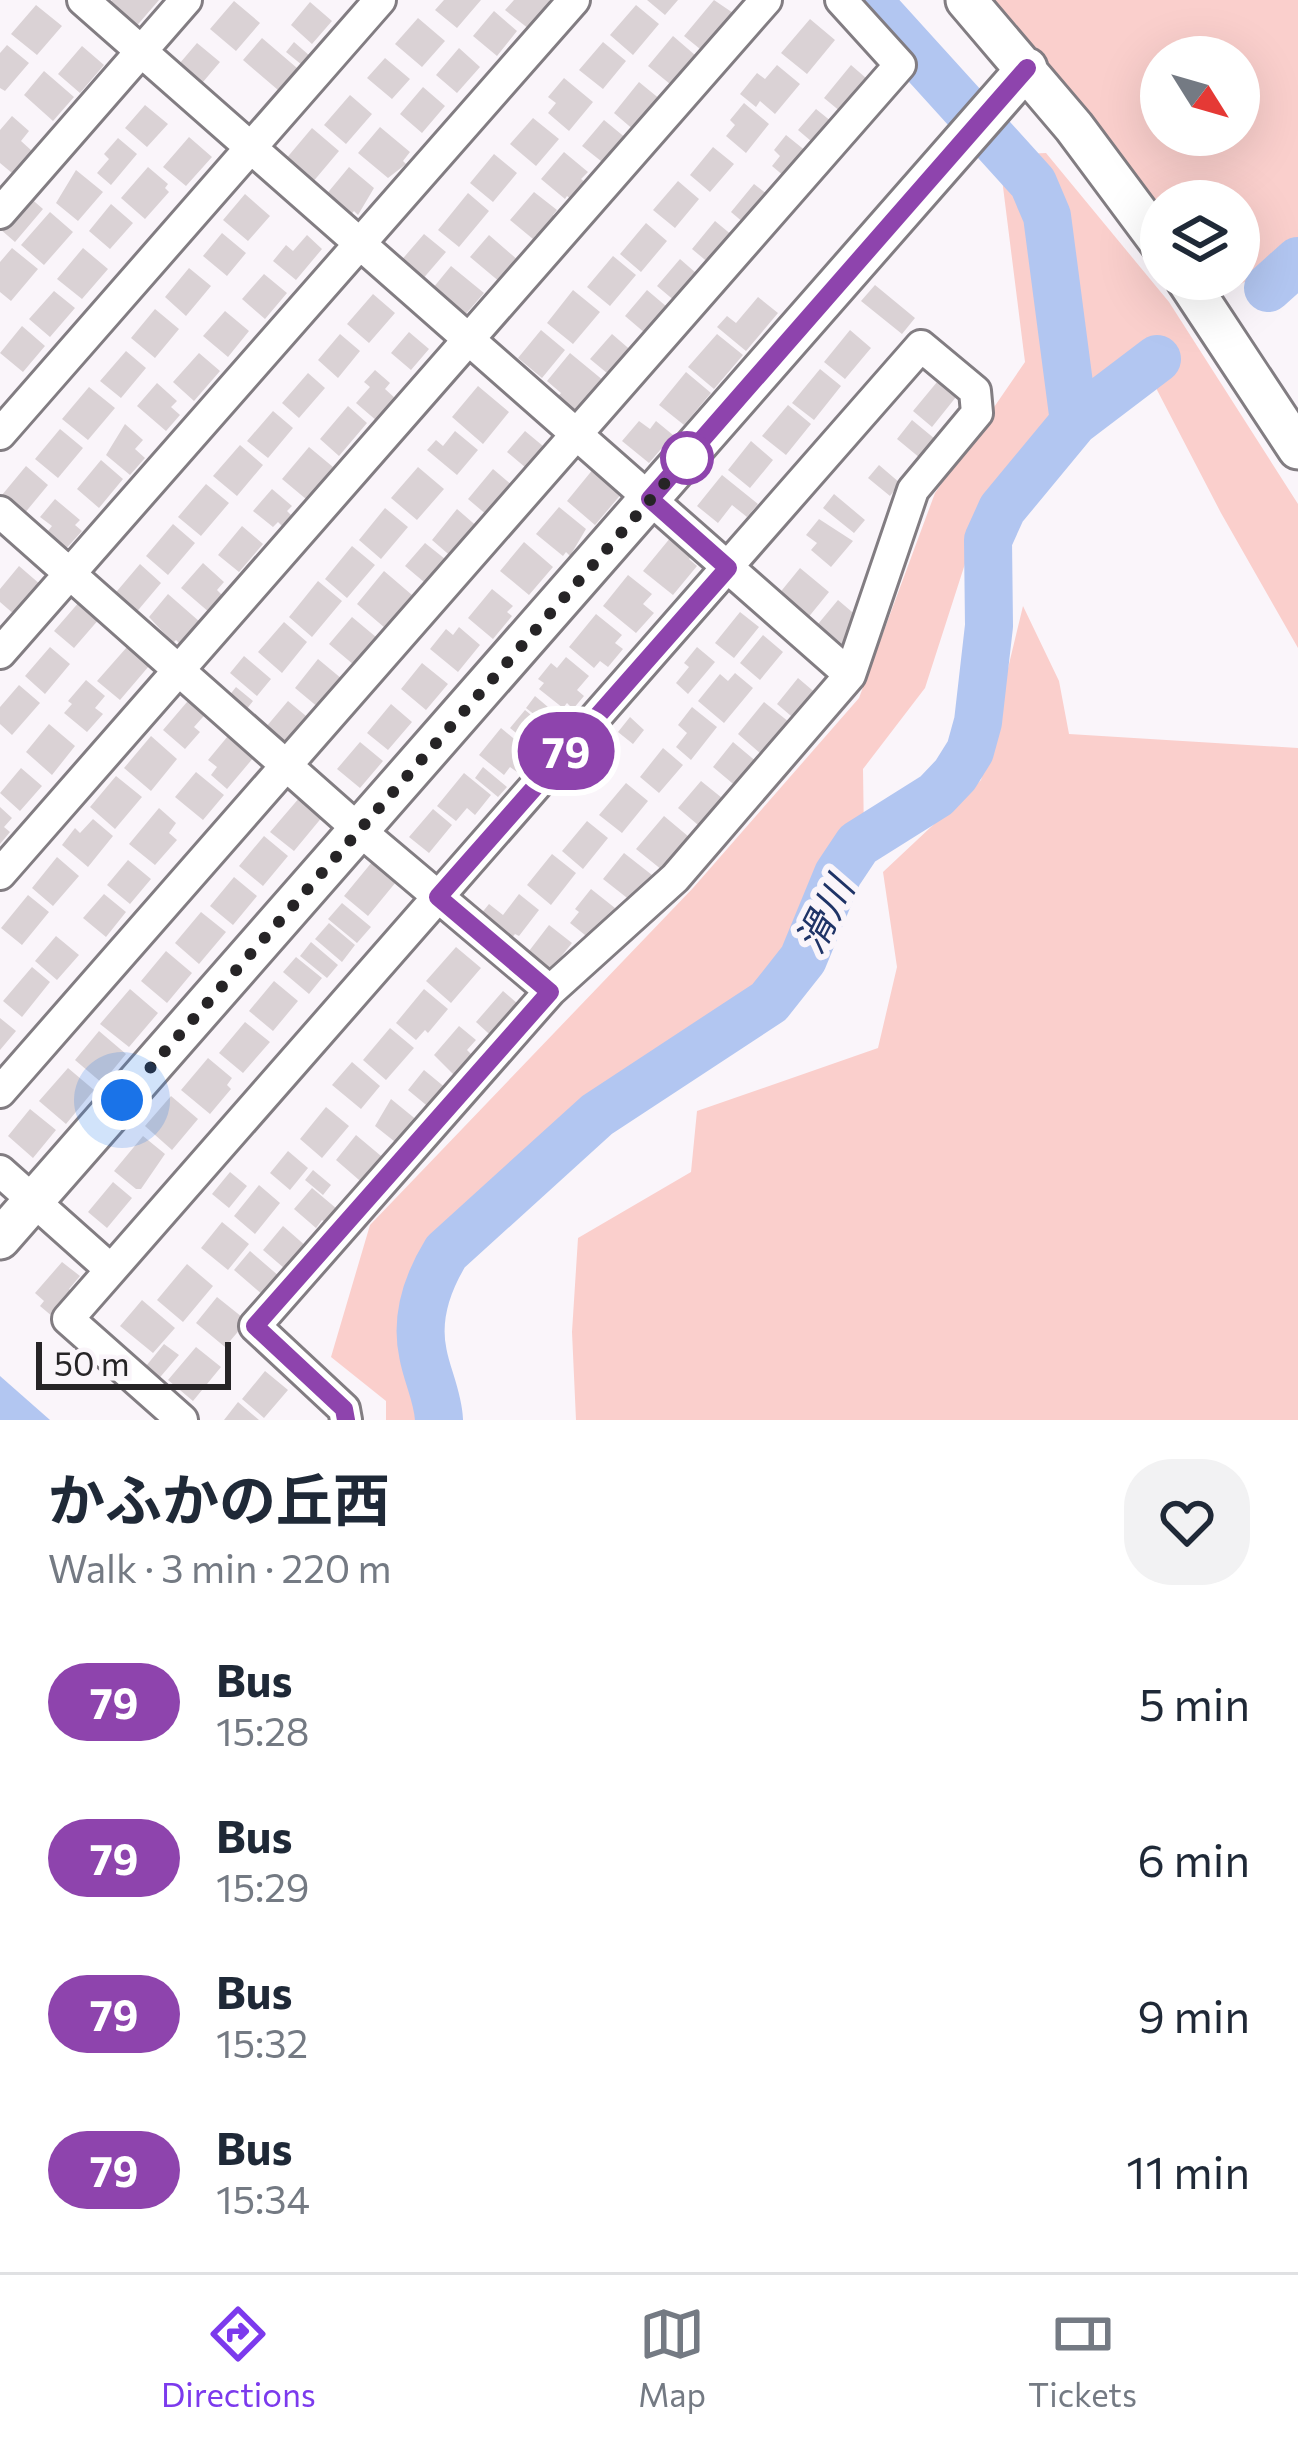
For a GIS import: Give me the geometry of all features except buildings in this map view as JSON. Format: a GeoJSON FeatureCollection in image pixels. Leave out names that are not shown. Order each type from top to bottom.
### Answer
{"type":"FeatureCollection","features":[{"type":"Feature","properties":{"kind":"street"},"geometry":{"type":"LineString","coordinates":[[83,0],[850,675]]}},
{"type":"Feature","properties":{"kind":"street"},"geometry":{"type":"LineString","coordinates":[[0,213],[186,0]]}},
{"type":"Feature","properties":{"kind":"street"},"geometry":{"type":"LineString","coordinates":[[0,434],[380,0]]}},
{"type":"Feature","properties":{"kind":"street"},"geometry":{"type":"LineString","coordinates":[[0,653],[574,0]]}},
{"type":"Feature","properties":{"kind":"street"},"geometry":{"type":"LineString","coordinates":[[0,874],[766,0]]}},
{"type":"Feature","properties":{"kind":"street"},"geometry":{"type":"LineString","coordinates":[[0,1092],[900,65],[841,0]]}},
{"type":"Feature","properties":{"kind":"street"},"geometry":{"type":"LineString","coordinates":[[966,0],[1027,68],[1140,216]]}},
{"type":"Feature","properties":{"kind":"street"},"geometry":{"type":"LineString","coordinates":[[0,1239],[1027,68]]}},
{"type":"Feature","properties":{"kind":"street"},"geometry":{"type":"LineString","coordinates":[[1200,300],[1298,449]]}},
{"type":"Feature","properties":{"kind":"street"},"geometry":{"type":"LineString","coordinates":[[182,1420],[68,1319],[921,346],[975,392],[977,413],[913,490],[850,675],[675,878],[550,992],[255,1326],[344,1409],[346,1420]]}},
{"type":"Feature","properties":{"kind":"street"},"geometry":{"type":"LineString","coordinates":[[0,512],[550,992]]}},
{"type":"Feature","properties":{"kind":"street"},"geometry":{"type":"LineString","coordinates":[[0,1171],[110,1269]]}},
{"type":"Feature","properties":{"kind":"shaded area"},"geometry":{"type":"Polygon","coordinates":[[[993,0],[1298,0],[1298,268],[1284,260],[1260,273],[1260,180],[1140,181],[993,0]]]}},
{"type":"Feature","properties":{"kind":"shaded area"},"geometry":{"type":"Polygon","coordinates":[[[1046,153],[1140,267],[1140,300],[1169,302],[1298,504],[1298,648],[1143,363],[1051,430],[982,511],[925,688],[863,769],[864,838],[794,984],[636,1081],[466,1220],[421,1334],[431,1420],[386,1420],[386,1401],[331,1357],[370,1225],[693,888],[859,698],[935,493],[1025,362],[999,155],[1046,153]]]}},
{"type":"Feature","properties":{"kind":"shaded area"},"geometry":{"type":"Polygon","coordinates":[[[1023,606],[1059,681],[1069,734],[1298,748],[1298,1420],[576,1420],[572,1332],[578,1238],[691,1172],[697,1111],[878,1048],[897,967],[883,872],[981,780],[1023,606]]]}},
{"type":"Feature","properties":{"kind":"water"},"geometry":{"type":"Polygon","coordinates":[[[0,1376],[50,1420],[0,1420],[0,1376]]]}},
{"type":"Feature","properties":{"kind":"waterway"},"geometry":{"type":"LineString","coordinates":[[867,0],[1033,183],[1047,216],[1074,422]]}},
{"type":"Feature","properties":{"kind":"waterway","name":"滑川"},"geometry":{"type":"LineString","coordinates":[[1268,288],[1298,261]]}},
{"type":"Feature","properties":{"kind":"waterway","name":"滑川"},"geometry":{"type":"LineString","coordinates":[[439,1420],[421,1327],[428,1288],[446,1252],[597,1115],[769,1002],[803,959],[838,874],[858,844],[936,795],[955,775],[970,751],[978,722],[989,626],[988,540],[1002,509],[1074,422],[1157,359]]}},
{"type":"Feature","properties":{"kind":"bus line","name":"79"},"geometry":{"type":"LineString","coordinates":[[346,1420],[344,1409],[255,1326],[550,992],[438,897],[728,568],[650,499],[1027,68]]}},
{"type":"Feature","properties":{"kind":"route"},"geometry":{"type":"LineString","coordinates":[[122,1100],[687,458]]}}]}
